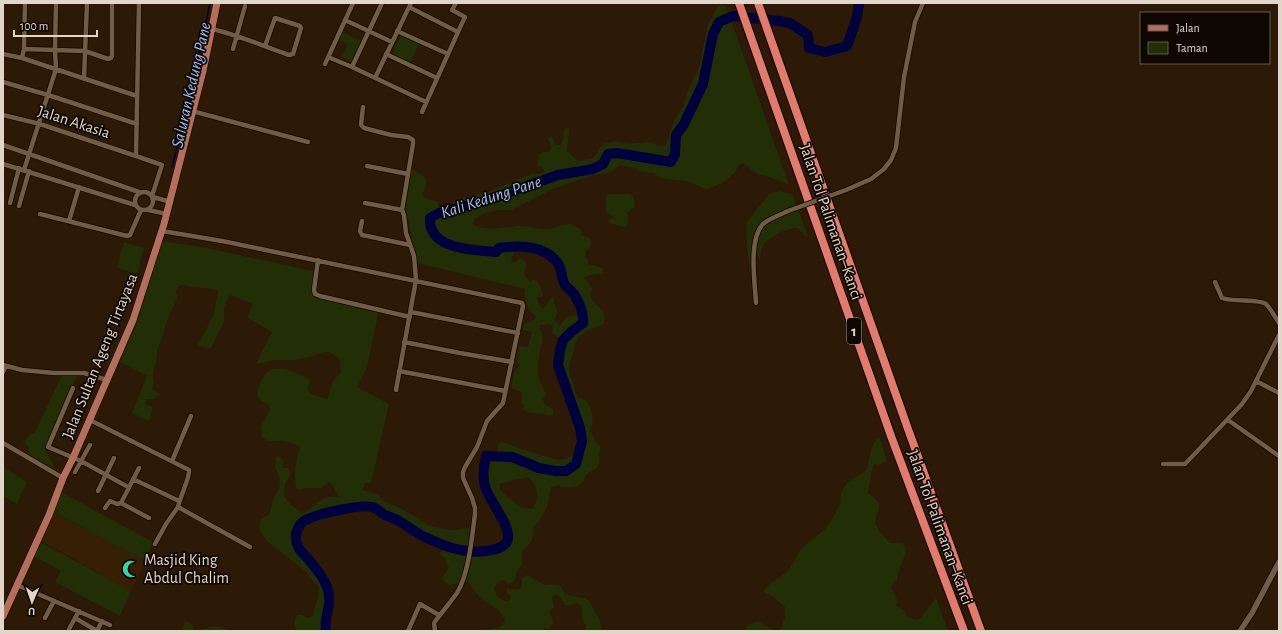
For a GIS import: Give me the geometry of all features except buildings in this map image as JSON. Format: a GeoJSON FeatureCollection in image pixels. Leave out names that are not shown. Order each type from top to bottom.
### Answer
{"type":"FeatureCollection","features":[{"type":"Feature","properties":{"kind":"highway","name":"Jalan Tol Palimanan–Kanci"},"geometry":{"type":"LineString","coordinates":[[739,3],[891,436],[964,631]]}},
{"type":"Feature","properties":{"kind":"highway","name":"Jalan Tol Palimanan–Kanci"},"geometry":{"type":"LineString","coordinates":[[758,3],[981,631]]}},
{"type":"Feature","properties":{"kind":"main road","name":"Jalan Sultan Ageng Tirtayasa"},"geometry":{"type":"LineString","coordinates":[[3,616],[5,607],[17,585],[49,515],[61,476],[90,420],[106,379],[133,320],[162,232],[165,214],[192,111],[217,3]]}},
{"type":"Feature","properties":{"kind":"street"},"geometry":{"type":"LineString","coordinates":[[22,58],[24,48],[25,3]]}},
{"type":"Feature","properties":{"kind":"street"},"geometry":{"type":"LineString","coordinates":[[10,203],[30,154],[56,69],[56,3]]}},
{"type":"Feature","properties":{"kind":"street"},"geometry":{"type":"LineString","coordinates":[[84,78],[87,3]]}},
{"type":"Feature","properties":{"kind":"street"},"geometry":{"type":"LineString","coordinates":[[24,48],[85,50],[108,59],[112,56],[112,3]]}},
{"type":"Feature","properties":{"kind":"street"},"geometry":{"type":"LineString","coordinates":[[136,156],[139,3]]}},
{"type":"Feature","properties":{"kind":"street"},"geometry":{"type":"LineString","coordinates":[[325,64],[353,3]]}},
{"type":"Feature","properties":{"kind":"street"},"geometry":{"type":"LineString","coordinates":[[352,67],[382,3]]}},
{"type":"Feature","properties":{"kind":"street"},"geometry":{"type":"LineString","coordinates":[[422,112],[465,17],[452,10],[456,3]]}},
{"type":"Feature","properties":{"kind":"street"},"geometry":{"type":"LineString","coordinates":[[756,303],[754,258],[755,244],[758,232],[764,224],[774,217],[788,211],[846,190],[871,179],[884,169],[891,160],[896,148],[904,77],[915,22],[923,3]]}},
{"type":"Feature","properties":{"kind":"street"},"geometry":{"type":"LineString","coordinates":[[375,78],[410,5],[458,32]]}},
{"type":"Feature","properties":{"kind":"street"},"geometry":{"type":"LineString","coordinates":[[233,48],[246,6]]}},
{"type":"Feature","properties":{"kind":"street"},"geometry":{"type":"LineString","coordinates":[[212,29],[237,35],[265,46],[289,55],[293,54],[301,28],[300,26],[275,18],[265,46]]}},
{"type":"Feature","properties":{"kind":"street"},"geometry":{"type":"LineString","coordinates":[[345,20],[392,42]]}},
{"type":"Feature","properties":{"kind":"street"},"geometry":{"type":"LineString","coordinates":[[397,31],[448,54]]}},
{"type":"Feature","properties":{"kind":"street"},"geometry":{"type":"LineString","coordinates":[[3,54],[22,58],[137,96]]}},
{"type":"Feature","properties":{"kind":"street"},"geometry":{"type":"LineString","coordinates":[[386,54],[437,78]]}},
{"type":"Feature","properties":{"kind":"street"},"geometry":{"type":"LineString","coordinates":[[328,57],[426,102]]}},
{"type":"Feature","properties":{"kind":"street"},"geometry":{"type":"LineString","coordinates":[[3,82],[137,124]]}},
{"type":"Feature","properties":{"kind":"street"},"geometry":{"type":"LineString","coordinates":[[363,107],[361,125],[364,128],[397,136],[408,137],[412,140],[413,148],[402,210],[405,218],[406,233],[414,256],[416,280],[396,390]]}},
{"type":"Feature","properties":{"kind":"street"},"geometry":{"type":"LineString","coordinates":[[192,111],[308,142]]}},
{"type":"Feature","properties":{"kind":"street","name":"Jalan Akasia"},"geometry":{"type":"LineString","coordinates":[[3,115],[40,124],[162,165],[153,197]]}},
{"type":"Feature","properties":{"kind":"street"},"geometry":{"type":"LineString","coordinates":[[3,145],[139,192],[146,192],[153,197],[169,201]]}},
{"type":"Feature","properties":{"kind":"street"},"geometry":{"type":"LineString","coordinates":[[3,164],[136,205],[141,210],[165,214]]}},
{"type":"Feature","properties":{"kind":"street"},"geometry":{"type":"LineString","coordinates":[[367,166],[408,174]]}},
{"type":"Feature","properties":{"kind":"street"},"geometry":{"type":"LineString","coordinates":[[19,206],[24,170]]}},
{"type":"Feature","properties":{"kind":"street"},"geometry":{"type":"LineString","coordinates":[[69,221],[79,187]]}},
{"type":"Feature","properties":{"kind":"street"},"geometry":{"type":"LineString","coordinates":[[136,205],[135,198],[139,192]]}},
{"type":"Feature","properties":{"kind":"street"},"geometry":{"type":"LineString","coordinates":[[148,210],[153,204],[153,197]]}},
{"type":"Feature","properties":{"kind":"street"},"geometry":{"type":"LineString","coordinates":[[365,204],[402,210]]}},
{"type":"Feature","properties":{"kind":"street"},"geometry":{"type":"LineString","coordinates":[[40,214],[127,236],[130,235],[141,210]]}},
{"type":"Feature","properties":{"kind":"street"},"geometry":{"type":"LineString","coordinates":[[362,220],[360,231],[362,235],[410,245]]}},
{"type":"Feature","properties":{"kind":"street"},"geometry":{"type":"LineString","coordinates":[[162,232],[222,241],[522,302],[523,306],[518,332],[502,403],[487,421],[477,447],[463,472],[464,481],[475,508],[469,555],[462,583],[457,593],[434,623],[436,630]]}},
{"type":"Feature","properties":{"kind":"street"},"geometry":{"type":"LineString","coordinates":[[318,260],[314,290],[315,294],[320,296],[410,314],[518,332]]}},
{"type":"Feature","properties":{"kind":"street"},"geometry":{"type":"LineString","coordinates":[[1215,282],[1222,298],[1232,301],[1263,302],[1268,306],[1279,323]]}},
{"type":"Feature","properties":{"kind":"street"},"geometry":{"type":"LineString","coordinates":[[1164,464],[1185,464],[1228,420],[1242,404],[1256,381],[1279,335]]}},
{"type":"Feature","properties":{"kind":"street"},"geometry":{"type":"LineString","coordinates":[[404,342],[512,362]]}},
{"type":"Feature","properties":{"kind":"street"},"geometry":{"type":"LineString","coordinates":[[3,372],[4,365],[22,370],[54,373],[84,373],[106,379]]}},
{"type":"Feature","properties":{"kind":"street"},"geometry":{"type":"LineString","coordinates":[[400,371],[505,391]]}},
{"type":"Feature","properties":{"kind":"street"},"geometry":{"type":"LineString","coordinates":[[1256,381],[1279,393]]}},
{"type":"Feature","properties":{"kind":"street"},"geometry":{"type":"LineString","coordinates":[[73,388],[48,446],[49,448],[81,461],[128,487]]}},
{"type":"Feature","properties":{"kind":"street"},"geometry":{"type":"LineString","coordinates":[[172,461],[191,416]]}},
{"type":"Feature","properties":{"kind":"street"},"geometry":{"type":"LineString","coordinates":[[90,420],[187,468],[190,471],[178,507],[166,524],[155,544]]}},
{"type":"Feature","properties":{"kind":"street"},"geometry":{"type":"LineString","coordinates":[[1228,420],[1279,456]]}},
{"type":"Feature","properties":{"kind":"street"},"geometry":{"type":"LineString","coordinates":[[3,442],[61,476]]}},
{"type":"Feature","properties":{"kind":"street"},"geometry":{"type":"LineString","coordinates":[[75,472],[90,445]]}},
{"type":"Feature","properties":{"kind":"street"},"geometry":{"type":"LineString","coordinates":[[98,491],[114,458]]}},
{"type":"Feature","properties":{"kind":"street"},"geometry":{"type":"LineString","coordinates":[[121,503],[138,468]]}},
{"type":"Feature","properties":{"kind":"street"},"geometry":{"type":"LineString","coordinates":[[133,479],[177,500]]}},
{"type":"Feature","properties":{"kind":"street"},"geometry":{"type":"LineString","coordinates":[[105,508],[110,501],[117,504],[121,503],[149,518]]}},
{"type":"Feature","properties":{"kind":"street"},"geometry":{"type":"LineString","coordinates":[[178,507],[250,547]]}},
{"type":"Feature","properties":{"kind":"street"},"geometry":{"type":"LineString","coordinates":[[1241,630],[1252,613],[1279,562]]}},
{"type":"Feature","properties":{"kind":"street"},"geometry":{"type":"LineString","coordinates":[[17,585],[110,625]]}},
{"type":"Feature","properties":{"kind":"street"},"geometry":{"type":"LineString","coordinates":[[46,618],[54,601]]}},
{"type":"Feature","properties":{"kind":"street"},"geometry":{"type":"LineString","coordinates":[[408,631],[420,604],[439,615]]}},
{"type":"Feature","properties":{"kind":"street"},"geometry":{"type":"LineString","coordinates":[[69,629],[79,611]]}},
{"type":"Feature","properties":{"kind":"street"},"geometry":{"type":"LineString","coordinates":[[75,618],[97,631],[102,622]]}},
{"type":"Feature","properties":{"kind":"shaded area"},"geometry":{"type":"Polygon","coordinates":[[[52,511],[145,561],[131,591],[40,540],[52,511]]]}},
{"type":"Feature","properties":{"kind":"green space"},"geometry":{"type":"Polygon","coordinates":[[[718,6],[726,6],[729,16],[717,21],[711,33],[701,84],[682,123],[674,134],[673,154],[669,160],[617,151],[607,152],[601,162],[592,167],[558,173],[484,200],[451,208],[454,200],[488,192],[531,174],[541,174],[545,172],[542,167],[537,165],[539,155],[543,152],[548,152],[551,148],[548,138],[552,136],[556,145],[561,145],[564,130],[567,127],[569,131],[567,151],[578,161],[593,158],[601,146],[605,143],[615,141],[629,144],[648,142],[662,147],[666,145],[674,121],[684,105],[688,90],[699,68],[708,24],[718,6]]]}},
{"type":"Feature","properties":{"kind":"green space"},"geometry":{"type":"Polygon","coordinates":[[[731,20],[789,185],[769,177],[759,175],[743,163],[739,165],[734,174],[722,183],[708,189],[690,182],[661,178],[653,173],[643,172],[635,168],[621,165],[608,173],[593,175],[555,188],[511,210],[497,210],[483,214],[475,219],[473,224],[484,228],[525,226],[538,229],[552,229],[568,224],[576,226],[581,230],[581,235],[590,238],[591,240],[591,245],[586,251],[585,256],[588,260],[588,264],[603,268],[603,273],[586,276],[584,278],[593,289],[590,293],[591,298],[602,310],[605,318],[604,324],[585,332],[578,338],[570,362],[569,372],[576,394],[579,398],[584,399],[590,406],[592,422],[590,431],[601,448],[598,466],[587,474],[580,485],[563,487],[558,485],[551,487],[547,507],[540,520],[533,527],[533,538],[522,552],[522,564],[517,570],[515,580],[512,583],[507,584],[504,580],[499,581],[494,589],[499,598],[509,601],[511,596],[507,593],[507,588],[517,590],[522,587],[522,578],[527,575],[545,585],[560,585],[565,594],[585,598],[589,601],[600,620],[602,630],[585,631],[586,627],[582,618],[581,606],[577,603],[565,605],[561,598],[555,594],[552,597],[554,607],[549,612],[553,622],[548,629],[545,628],[543,631],[477,631],[498,628],[505,622],[503,617],[498,610],[479,596],[469,583],[462,582],[450,585],[441,579],[449,568],[445,558],[439,554],[444,548],[475,555],[491,553],[504,546],[508,541],[510,534],[508,526],[491,496],[486,483],[488,458],[511,459],[539,470],[555,474],[567,473],[577,465],[584,441],[582,427],[560,365],[565,341],[585,324],[585,316],[579,300],[566,281],[561,263],[554,256],[537,247],[518,243],[509,243],[495,250],[460,246],[443,240],[437,235],[433,229],[432,219],[439,215],[485,204],[559,177],[593,170],[604,165],[609,156],[617,155],[663,164],[672,164],[677,155],[679,136],[686,125],[705,85],[715,35],[720,24],[731,20]],[[527,477],[499,484],[500,489],[505,495],[522,508],[532,509],[535,505],[537,492],[531,480],[527,477]]]}},
{"type":"Feature","properties":{"kind":"green space"},"geometry":{"type":"Polygon","coordinates":[[[342,32],[361,41],[352,62],[342,57],[348,44],[339,39],[342,32]]]}},
{"type":"Feature","properties":{"kind":"green space"},"geometry":{"type":"Polygon","coordinates":[[[400,36],[419,44],[410,62],[392,54],[400,36]]]}},
{"type":"Feature","properties":{"kind":"green space"},"geometry":{"type":"Polygon","coordinates":[[[411,168],[423,176],[427,181],[423,195],[424,197],[438,202],[438,211],[427,217],[429,230],[435,239],[442,244],[460,250],[496,254],[500,250],[512,248],[514,254],[511,258],[512,262],[514,263],[520,258],[524,260],[527,264],[524,274],[530,282],[534,279],[538,281],[543,295],[537,299],[543,309],[552,297],[554,298],[555,307],[558,311],[554,320],[560,325],[567,318],[577,316],[581,322],[561,339],[552,333],[553,328],[550,324],[540,325],[539,329],[543,339],[538,367],[540,383],[546,395],[543,399],[544,404],[553,409],[553,414],[550,416],[523,410],[524,405],[521,404],[522,392],[511,388],[515,370],[520,366],[517,361],[519,346],[528,347],[532,332],[523,330],[524,324],[534,320],[536,317],[527,304],[525,289],[417,263],[404,200],[411,168]]]}},
{"type":"Feature","properties":{"kind":"green space"},"geometry":{"type":"Polygon","coordinates":[[[779,191],[792,194],[808,236],[805,236],[798,228],[789,229],[777,234],[764,244],[759,261],[757,238],[754,239],[750,273],[747,244],[747,222],[769,194],[779,191]]]}},
{"type":"Feature","properties":{"kind":"green space"},"geometry":{"type":"Polygon","coordinates":[[[608,194],[630,194],[634,198],[635,207],[627,213],[628,223],[625,227],[609,223],[608,221],[614,217],[606,212],[606,197],[608,194]]]}},
{"type":"Feature","properties":{"kind":"green space"},"geometry":{"type":"Polygon","coordinates":[[[162,241],[207,248],[313,271],[313,296],[379,310],[367,367],[357,387],[389,404],[371,483],[365,483],[363,490],[378,495],[384,501],[400,508],[430,526],[447,530],[472,527],[469,550],[447,544],[419,532],[400,519],[373,505],[337,509],[307,517],[299,523],[295,531],[293,537],[294,544],[300,554],[321,578],[327,593],[327,605],[324,617],[324,631],[297,631],[294,623],[295,619],[298,615],[303,615],[307,618],[312,617],[318,598],[319,588],[304,570],[268,542],[259,529],[261,519],[270,514],[273,500],[280,486],[279,476],[275,467],[276,457],[279,456],[284,461],[282,468],[288,468],[291,474],[285,483],[284,496],[290,504],[302,513],[306,512],[325,498],[339,497],[332,484],[328,482],[321,488],[297,490],[295,479],[297,456],[300,446],[285,442],[268,441],[262,437],[261,427],[270,409],[268,404],[261,401],[258,397],[258,389],[267,372],[274,369],[285,369],[309,379],[310,382],[307,389],[313,394],[327,399],[333,381],[341,372],[340,359],[329,352],[324,352],[295,360],[276,360],[256,364],[272,332],[247,317],[253,304],[230,295],[224,307],[224,321],[210,349],[198,345],[214,314],[218,290],[181,285],[176,290],[177,299],[170,313],[157,352],[153,372],[154,382],[152,389],[160,394],[154,399],[147,399],[145,404],[153,407],[149,421],[132,413],[147,376],[120,362],[136,325],[162,241]]]}},
{"type":"Feature","properties":{"kind":"green space"},"geometry":{"type":"Polygon","coordinates":[[[124,242],[144,248],[137,274],[118,268],[117,266],[124,242]]]}},
{"type":"Feature","properties":{"kind":"green space"},"geometry":{"type":"Polygon","coordinates":[[[62,375],[77,376],[47,444],[46,451],[55,469],[28,454],[29,448],[24,442],[30,434],[35,432],[62,375]]]}},
{"type":"Feature","properties":{"kind":"green space"},"geometry":{"type":"Polygon","coordinates":[[[879,437],[887,461],[879,465],[874,464],[868,493],[879,503],[875,523],[880,532],[890,543],[902,544],[906,549],[898,572],[897,580],[893,583],[891,588],[897,599],[896,606],[905,611],[906,616],[915,620],[920,619],[936,598],[948,631],[780,631],[785,617],[785,607],[772,596],[763,592],[789,569],[803,547],[823,531],[829,524],[840,504],[843,489],[850,481],[866,470],[873,444],[879,437]]]}},
{"type":"Feature","properties":{"kind":"green space"},"geometry":{"type":"Polygon","coordinates":[[[501,441],[515,447],[558,460],[568,458],[576,453],[574,463],[565,469],[556,469],[540,466],[512,455],[496,454],[498,453],[498,445],[501,441]]]}},
{"type":"Feature","properties":{"kind":"green space"},"geometry":{"type":"Polygon","coordinates":[[[3,467],[27,482],[17,504],[3,496],[3,467]]]}},
{"type":"Feature","properties":{"kind":"green space"},"geometry":{"type":"Polygon","coordinates":[[[61,492],[153,542],[145,561],[52,511],[61,492]]]}},
{"type":"Feature","properties":{"kind":"green space"},"geometry":{"type":"Polygon","coordinates":[[[40,542],[131,591],[120,616],[55,582],[61,571],[34,556],[40,542]]]}},
{"type":"Feature","properties":{"kind":"green space"},"geometry":{"type":"Polygon","coordinates":[[[185,621],[190,622],[195,631],[182,631],[185,621]]]}},
{"type":"Feature","properties":{"kind":"green space"},"geometry":{"type":"Polygon","coordinates":[[[757,621],[776,631],[744,631],[748,625],[757,621]]]}},
{"type":"Feature","properties":{"kind":"green space"},"geometry":{"type":"Polygon","coordinates":[[[214,626],[233,631],[195,631],[214,626]]]}},
{"type":"Feature","properties":{"kind":"waterway","name":"Saluran Kedung Pane"},"geometry":{"type":"LineString","coordinates":[[172,167],[190,99],[210,3]]}},
{"type":"Feature","properties":{"kind":"waterway","name":"Kali Kedung Pane"},"geometry":{"type":"LineString","coordinates":[[326,631],[325,625],[329,605],[329,594],[327,587],[321,575],[300,550],[296,542],[297,531],[300,524],[304,521],[318,515],[338,510],[366,506],[376,508],[385,515],[399,521],[422,535],[447,546],[479,552],[497,549],[502,547],[508,538],[505,523],[485,486],[483,475],[486,456],[512,457],[539,468],[566,471],[576,464],[582,441],[580,428],[558,365],[563,340],[583,323],[583,316],[576,297],[565,285],[559,264],[551,256],[538,249],[522,247],[499,248],[496,252],[460,248],[451,245],[436,237],[431,227],[430,218],[439,213],[485,201],[558,175],[593,169],[603,164],[608,154],[617,153],[671,162],[675,154],[676,135],[684,124],[703,84],[713,34],[719,22],[733,16],[790,23],[808,35],[809,48],[825,52],[847,46],[857,17],[859,3]]}},
{"type":"Feature","properties":{"kind":"place","name":"Masjid King Abdul Chalim"},"geometry":{"type":"Point","coordinates":[131,569]}}]}
